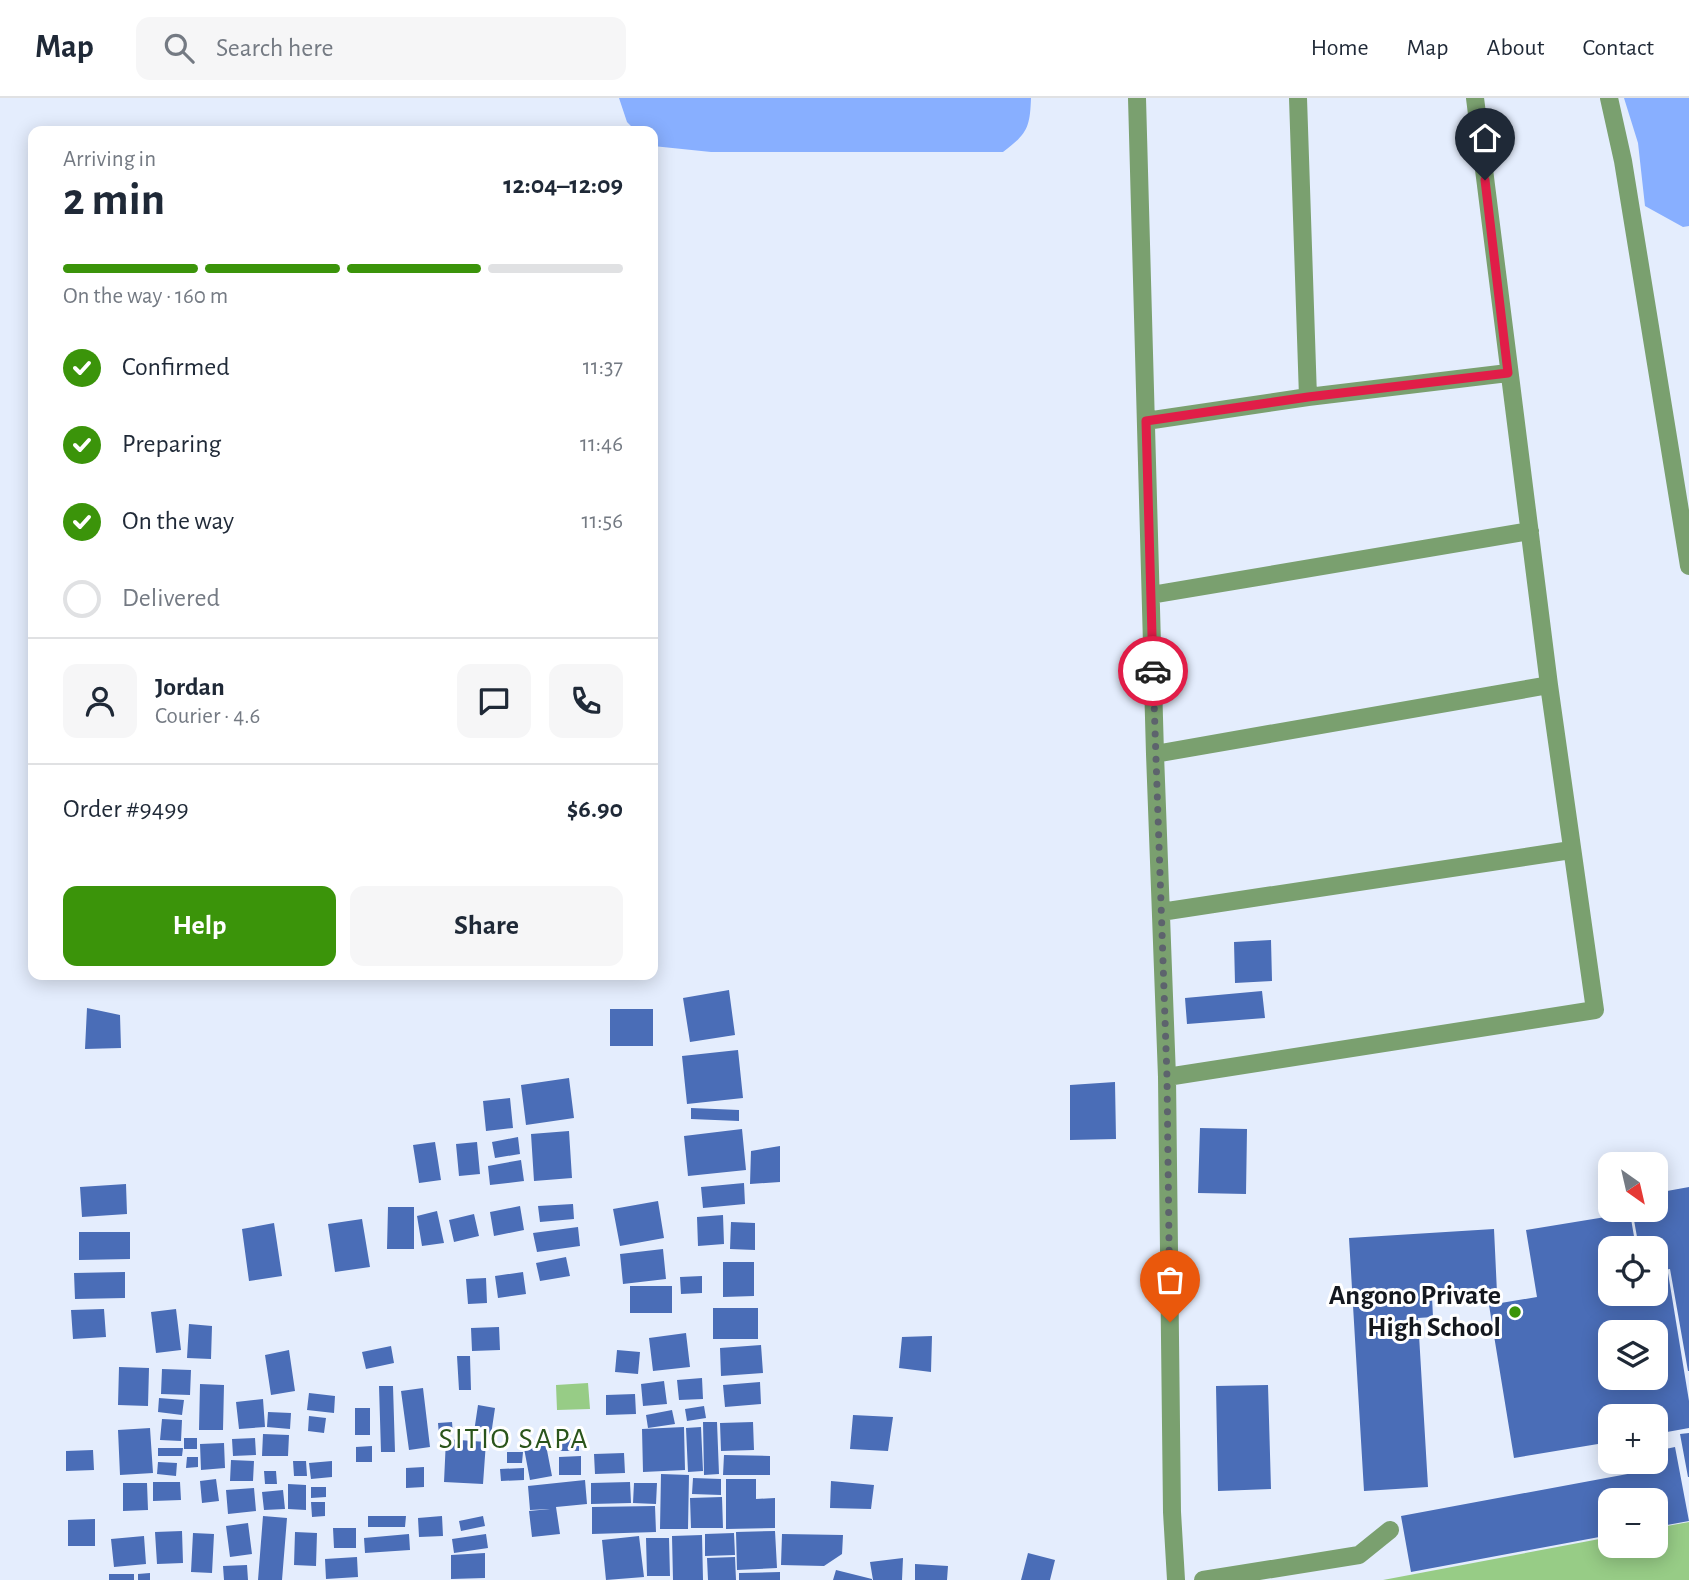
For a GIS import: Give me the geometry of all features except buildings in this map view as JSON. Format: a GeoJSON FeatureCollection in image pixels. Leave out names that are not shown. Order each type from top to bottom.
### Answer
{"type":"FeatureCollection","features":[{"type":"Feature","properties":{"kind":"street"},"geometry":{"type":"LineString","coordinates":[[1138,98],[1155,754],[1167,1077],[1172,1512],[1176,1580]]}},
{"type":"Feature","properties":{"kind":"street"},"geometry":{"type":"LineString","coordinates":[[1298,98],[1308,397]]}},
{"type":"Feature","properties":{"kind":"street"},"geometry":{"type":"LineString","coordinates":[[1167,1077],[1594,1010],[1508,373],[1475,98]]}},
{"type":"Feature","properties":{"kind":"street"},"geometry":{"type":"LineString","coordinates":[[1609,98],[1623,161],[1689,566]]}},
{"type":"Feature","properties":{"kind":"street"},"geometry":{"type":"LineString","coordinates":[[1146,421],[1308,397],[1508,373]]}},
{"type":"Feature","properties":{"kind":"street"},"geometry":{"type":"LineString","coordinates":[[1151,596],[1530,531]]}},
{"type":"Feature","properties":{"kind":"street"},"geometry":{"type":"LineString","coordinates":[[1155,754],[1549,685]]}},
{"type":"Feature","properties":{"kind":"street"},"geometry":{"type":"LineString","coordinates":[[1161,912],[1571,850]]}},
{"type":"Feature","properties":{"kind":"street"},"geometry":{"type":"LineString","coordinates":[[1203,1580],[1359,1555],[1390,1530]]}},
{"type":"Feature","properties":{"kind":"green space"},"geometry":{"type":"Polygon","coordinates":[[[588,1383],[590,1409],[557,1410],[556,1385],[588,1383]]]}},
{"type":"Feature","properties":{"kind":"green space"},"geometry":{"type":"Polygon","coordinates":[[[1689,1522],[1689,1580],[1383,1580],[1598,1539],[1598,1558],[1668,1558],[1668,1526],[1689,1522]]]}},
{"type":"Feature","properties":{"kind":"water"},"geometry":{"type":"Polygon","coordinates":[[[619,98],[1031,98],[1026,130],[1003,152],[711,152],[658,147],[658,126],[631,126],[627,122],[619,98]]]}},
{"type":"Feature","properties":{"kind":"water"},"geometry":{"type":"Polygon","coordinates":[[[1624,98],[1689,98],[1689,226],[1683,227],[1645,206],[1638,143],[1624,98]]]}},
{"type":"Feature","properties":{"kind":"way so far"},"geometry":{"type":"LineString","coordinates":[[1153,671],[1167,1077],[1170,1322]]}},
{"type":"Feature","properties":{"kind":"place","name":"Angono Private High School"},"geometry":{"type":"Point","coordinates":[1515,1312]}},
{"type":"Feature","properties":{"kind":"district","name":"SITIO SAPA"},"geometry":{"type":"Point","coordinates":[514,1439]}},
{"type":"Feature","properties":{"kind":"route"},"geometry":{"type":"LineString","coordinates":[[1153,671],[1146,421],[1308,397],[1508,373],[1485,180]]}}]}
